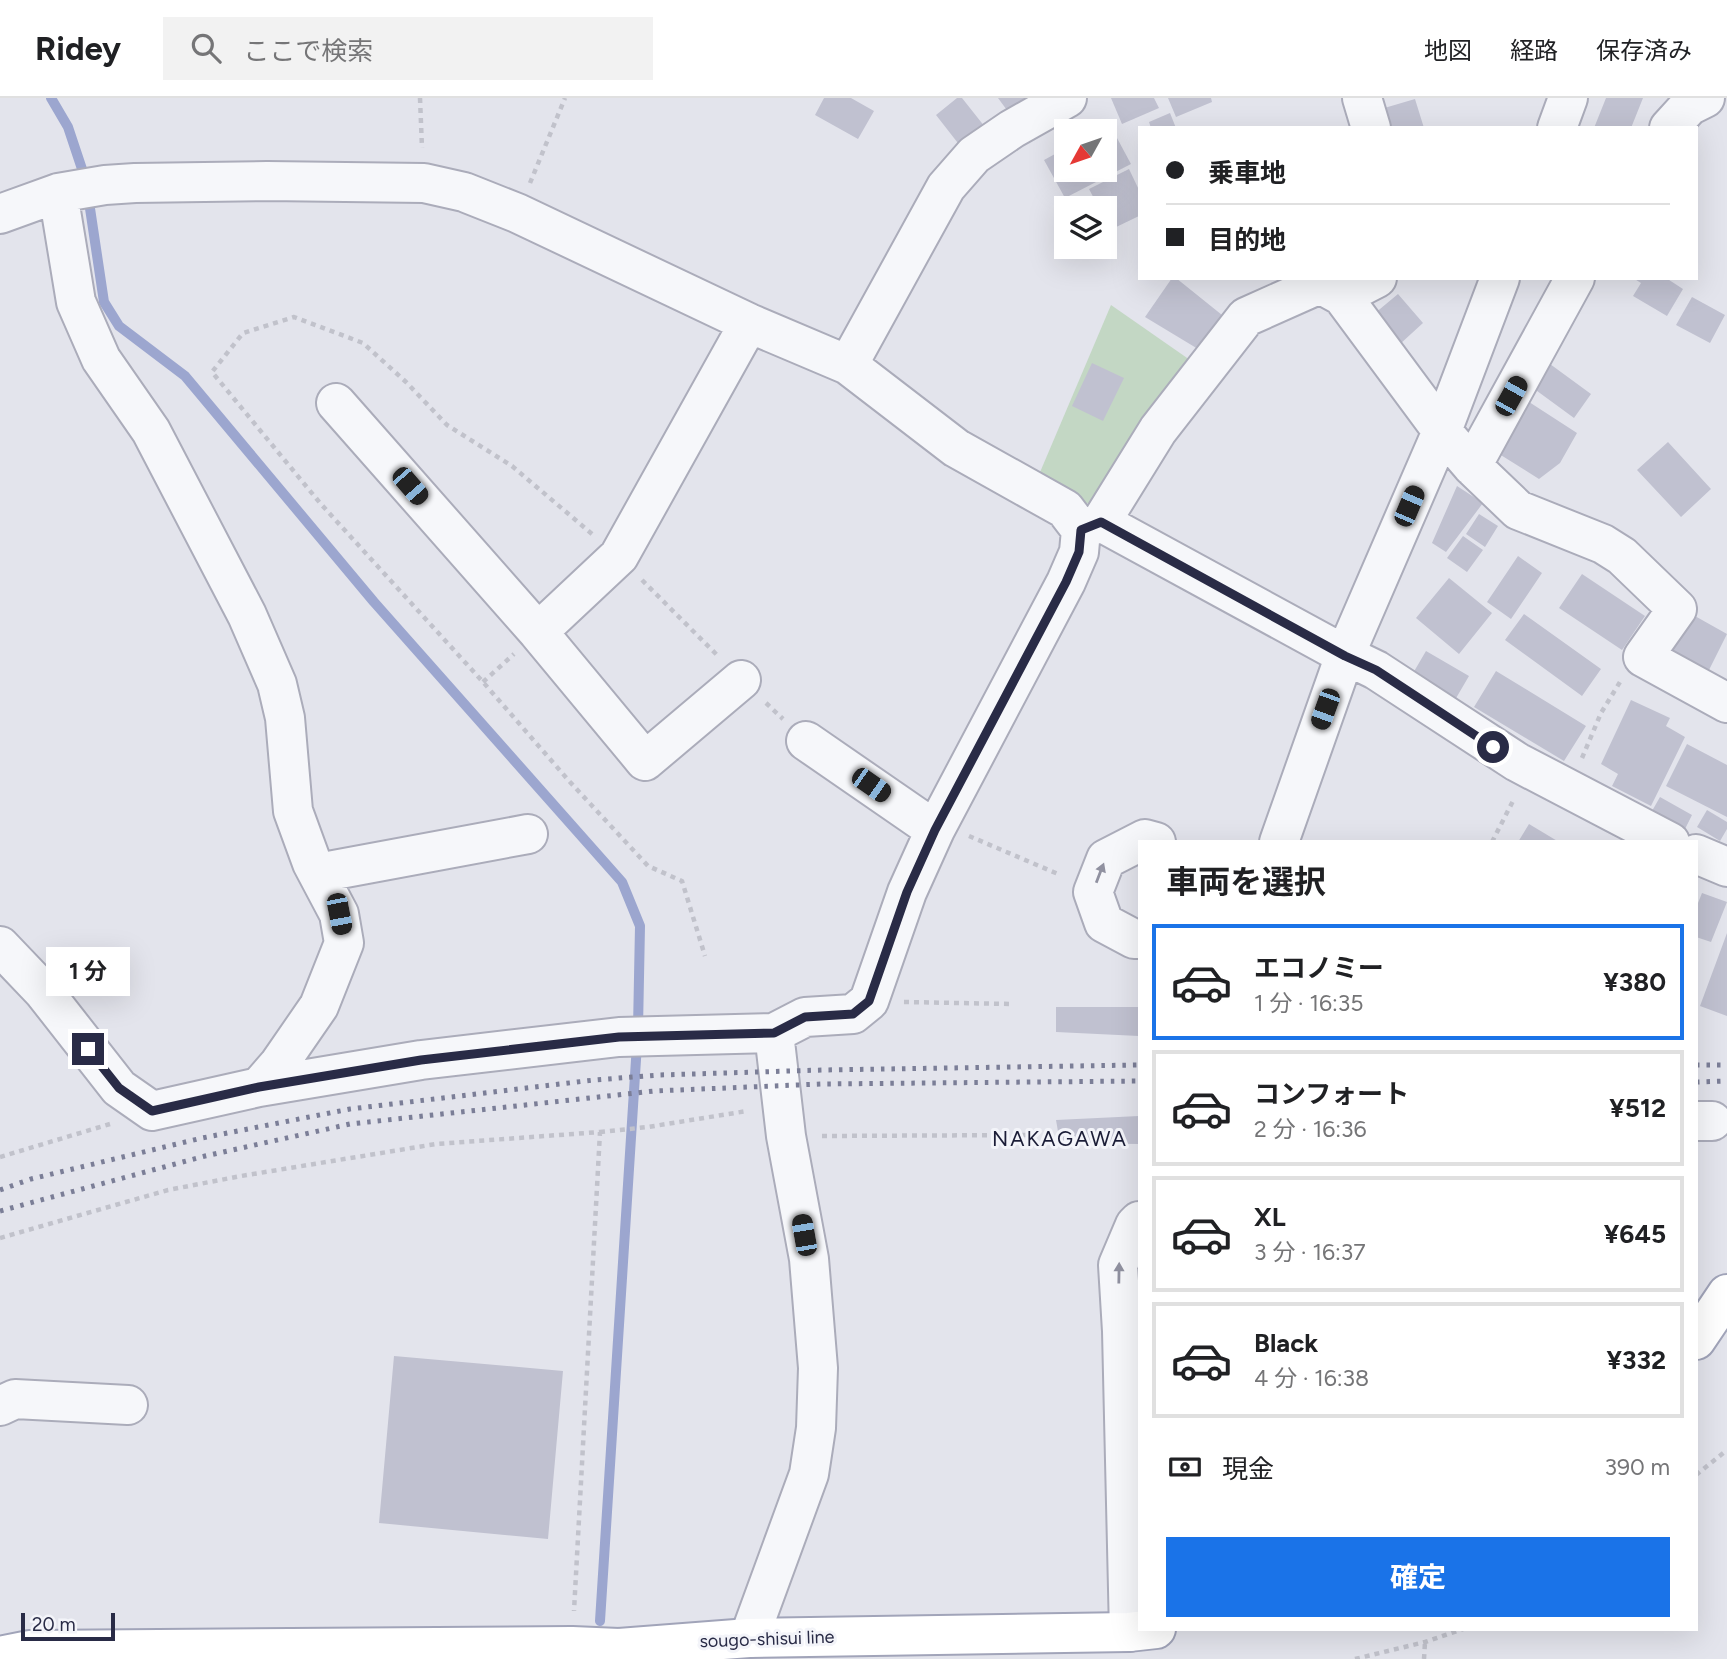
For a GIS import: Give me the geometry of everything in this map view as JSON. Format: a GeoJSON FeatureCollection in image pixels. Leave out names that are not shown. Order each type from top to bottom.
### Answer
{"type":"FeatureCollection","features":[{"type":"Feature","properties":{"kind":"main road"},"geometry":{"type":"LineString","coordinates":[[1698,1337],[1727,1294]]}},
{"type":"Feature","properties":{"kind":"main road","name":"sougo-shisui line"},"geometry":{"type":"LineString","coordinates":[[0,1656],[29,1650],[572,1646],[620,1654],[749,1638],[1142,1631]]}},
{"type":"Feature","properties":{"kind":"street"},"geometry":{"type":"LineString","coordinates":[[848,365],[946,187],[974,155],[1012,128],[1067,98]]}},
{"type":"Feature","properties":{"kind":"street"},"geometry":{"type":"LineString","coordinates":[[1362,98],[1369,126]]}},
{"type":"Feature","properties":{"kind":"street"},"geometry":{"type":"LineString","coordinates":[[1558,126],[1568,98]]}},
{"type":"Feature","properties":{"kind":"street"},"geometry":{"type":"LineString","coordinates":[[1671,126],[1689,106],[1705,98]]}},
{"type":"Feature","properties":{"kind":"street"},"geometry":{"type":"LineString","coordinates":[[0,214],[58,193],[105,185],[267,181],[424,183],[464,192],[517,213],[749,323],[848,365],[956,448],[1091,526],[1376,670],[1517,762],[1666,840]]}},
{"type":"Feature","properties":{"kind":"street"},"geometry":{"type":"LineString","coordinates":[[58,193],[76,302],[101,359],[151,431],[247,615],[277,684],[285,718],[293,811],[302,840],[339,914],[344,943],[319,1006],[279,1064],[259,1087]]}},
{"type":"Feature","properties":{"kind":"street"},"geometry":{"type":"LineString","coordinates":[[1342,296],[1373,280]]}},
{"type":"Feature","properties":{"kind":"street"},"geometry":{"type":"LineString","coordinates":[[1272,836],[1345,656],[1442,431],[1499,280]]}},
{"type":"Feature","properties":{"kind":"street"},"geometry":{"type":"LineString","coordinates":[[1472,466],[1574,280]]}},
{"type":"Feature","properties":{"kind":"street"},"geometry":{"type":"LineString","coordinates":[[0,946],[43,991],[119,1088],[152,1111],[259,1087],[421,1060],[658,1034],[774,1033],[805,1017],[853,1014],[869,1001],[907,892],[937,827],[1066,582],[1091,526],[1158,430],[1246,317],[1320,284],[1342,296],[1442,431],[1472,466],[1518,510],[1603,544],[1622,556],[1677,610],[1643,657],[1727,703]]}},
{"type":"Feature","properties":{"kind":"street"},"geometry":{"type":"LineString","coordinates":[[538,632],[619,556],[749,323]]}},
{"type":"Feature","properties":{"kind":"street"},"geometry":{"type":"LineString","coordinates":[[336,402],[538,632],[645,761],[741,680]]}},
{"type":"Feature","properties":{"kind":"street"},"geometry":{"type":"LineString","coordinates":[[806,741],[937,827]]}},
{"type":"Feature","properties":{"kind":"street"},"geometry":{"type":"LineString","coordinates":[[318,873],[528,834]]}},
{"type":"Feature","properties":{"kind":"street"},"geometry":{"type":"LineString","coordinates":[[1138,843],[1106,859],[1093,892],[1104,923],[1133,939],[1138,939]]}},
{"type":"Feature","properties":{"kind":"street"},"geometry":{"type":"LineString","coordinates":[[1698,855],[1727,867]]}},
{"type":"Feature","properties":{"kind":"street"},"geometry":{"type":"LineString","coordinates":[[749,1638],[809,1474],[816,1428],[818,1368],[809,1259],[784,1120],[774,1033]]}},
{"type":"Feature","properties":{"kind":"street"},"geometry":{"type":"LineString","coordinates":[[1138,1222],[1118,1265],[1130,1327],[1138,1530]]}},
{"type":"Feature","properties":{"kind":"street"},"geometry":{"type":"LineString","coordinates":[[0,1406],[15,1399],[128,1405]]}},
{"type":"Feature","properties":{"kind":"path"},"geometry":{"type":"LineString","coordinates":[[420,98],[424,183]]}},
{"type":"Feature","properties":{"kind":"path"},"geometry":{"type":"LineString","coordinates":[[517,213],[565,98]]}},
{"type":"Feature","properties":{"kind":"path"},"geometry":{"type":"LineString","coordinates":[[619,556],[741,680],[806,741]]}},
{"type":"Feature","properties":{"kind":"path"},"geometry":{"type":"LineString","coordinates":[[1570,788],[1601,713],[1631,663],[1643,657]]}},
{"type":"Feature","properties":{"kind":"path"},"geometry":{"type":"LineString","coordinates":[[1493,840],[1530,768]]}},
{"type":"Feature","properties":{"kind":"path"},"geometry":{"type":"LineString","coordinates":[[937,827],[1058,874]]}},
{"type":"Feature","properties":{"kind":"path"},"geometry":{"type":"LineString","coordinates":[[869,1001],[1011,1004]]}},
{"type":"Feature","properties":{"kind":"path"},"geometry":{"type":"LineString","coordinates":[[0,1157],[152,1111]]}},
{"type":"Feature","properties":{"kind":"path"},"geometry":{"type":"LineString","coordinates":[[0,1238],[168,1191],[241,1176],[436,1144],[648,1127],[784,1120],[1034,1135]]}},
{"type":"Feature","properties":{"kind":"path"},"geometry":{"type":"LineString","coordinates":[[572,1646],[600,1132]]}},
{"type":"Feature","properties":{"kind":"path"},"geometry":{"type":"LineString","coordinates":[[1698,1473],[1727,1450]]}},
{"type":"Feature","properties":{"kind":"path"},"geometry":{"type":"LineString","coordinates":[[1355,1659],[1425,1642],[1457,1631]]}},
{"type":"Feature","properties":{"kind":"path"},"geometry":{"type":"LineString","coordinates":[[1424,1659],[1425,1642]]}},
{"type":"Feature","properties":{"kind":"green space"},"geometry":{"type":"Polygon","coordinates":[[[1111,305],[1190,360],[1092,505],[1035,484],[1111,305]]]}},
{"type":"Feature","properties":{"kind":"building"},"geometry":{"type":"Polygon","coordinates":[[[824,98],[851,98],[874,111],[858,139],[815,115],[824,98]]]}},
{"type":"Feature","properties":{"kind":"building"},"geometry":{"type":"Polygon","coordinates":[[[957,98],[962,98],[985,127],[961,147],[936,115],[957,98]]]}},
{"type":"Feature","properties":{"kind":"building"},"geometry":{"type":"Polygon","coordinates":[[[998,98],[1037,98],[1012,117],[998,98]]]}},
{"type":"Feature","properties":{"kind":"building"},"geometry":{"type":"Polygon","coordinates":[[[1111,98],[1154,98],[1159,108],[1122,124],[1111,98]]]}},
{"type":"Feature","properties":{"kind":"building"},"geometry":{"type":"Polygon","coordinates":[[[1168,98],[1211,98],[1212,102],[1176,117],[1168,98]]]}},
{"type":"Feature","properties":{"kind":"building"},"geometry":{"type":"Polygon","coordinates":[[[1606,98],[1643,98],[1632,126],[1595,126],[1606,98]]]}},
{"type":"Feature","properties":{"kind":"building"},"geometry":{"type":"Polygon","coordinates":[[[1415,99],[1423,126],[1386,126],[1381,109],[1415,99]]]}},
{"type":"Feature","properties":{"kind":"building"},"geometry":{"type":"Polygon","coordinates":[[[1170,113],[1175,126],[1150,126],[1149,122],[1170,113]]]}},
{"type":"Feature","properties":{"kind":"building"},"geometry":{"type":"Polygon","coordinates":[[[1117,138],[1131,164],[1117,171],[1117,138]]]}},
{"type":"Feature","properties":{"kind":"building"},"geometry":{"type":"Polygon","coordinates":[[[1054,155],[1054,178],[1044,160],[1054,155]]]}},
{"type":"Feature","properties":{"kind":"building"},"geometry":{"type":"Polygon","coordinates":[[[1129,169],[1138,188],[1138,216],[1117,227],[1117,196],[1093,196],[1089,189],[1103,182],[1117,182],[1117,175],[1129,169]]]}},
{"type":"Feature","properties":{"kind":"building"},"geometry":{"type":"Polygon","coordinates":[[[1056,182],[1096,182],[1069,196],[1064,196],[1056,182]]]}},
{"type":"Feature","properties":{"kind":"building"},"geometry":{"type":"Polygon","coordinates":[[[1171,280],[1178,280],[1222,315],[1198,349],[1145,317],[1171,280]]]}},
{"type":"Feature","properties":{"kind":"building"},"geometry":{"type":"Polygon","coordinates":[[[1636,280],[1669,280],[1683,289],[1667,316],[1633,296],[1641,283],[1636,280]]]}},
{"type":"Feature","properties":{"kind":"building"},"geometry":{"type":"Polygon","coordinates":[[[1398,294],[1423,323],[1400,344],[1374,314],[1398,294]]]}},
{"type":"Feature","properties":{"kind":"building"},"geometry":{"type":"Polygon","coordinates":[[[1692,297],[1725,315],[1710,343],[1676,325],[1692,297]]]}},
{"type":"Feature","properties":{"kind":"building"},"geometry":{"type":"Polygon","coordinates":[[[1092,363],[1124,378],[1103,421],[1072,406],[1092,363]]]}},
{"type":"Feature","properties":{"kind":"building"},"geometry":{"type":"Polygon","coordinates":[[[1550,364],[1591,394],[1574,418],[1533,388],[1550,364]]]}},
{"type":"Feature","properties":{"kind":"building"},"geometry":{"type":"Polygon","coordinates":[[[1526,400],[1577,433],[1560,463],[1539,479],[1496,452],[1526,400]]]}},
{"type":"Feature","properties":{"kind":"building"},"geometry":{"type":"Polygon","coordinates":[[[1668,442],[1711,489],[1681,517],[1637,470],[1668,442]]]}},
{"type":"Feature","properties":{"kind":"building"},"geometry":{"type":"Polygon","coordinates":[[[1457,486],[1483,503],[1446,552],[1432,543],[1457,486]]]}},
{"type":"Feature","properties":{"kind":"building"},"geometry":{"type":"Polygon","coordinates":[[[1479,514],[1498,526],[1485,547],[1466,534],[1479,514]]]}},
{"type":"Feature","properties":{"kind":"building"},"geometry":{"type":"Polygon","coordinates":[[[1463,536],[1483,550],[1467,572],[1447,558],[1463,536]]]}},
{"type":"Feature","properties":{"kind":"building"},"geometry":{"type":"Polygon","coordinates":[[[1518,556],[1542,573],[1511,619],[1487,602],[1518,556]]]}},
{"type":"Feature","properties":{"kind":"building"},"geometry":{"type":"Polygon","coordinates":[[[1582,574],[1645,616],[1622,650],[1559,608],[1582,574]]]}},
{"type":"Feature","properties":{"kind":"building"},"geometry":{"type":"Polygon","coordinates":[[[1449,578],[1492,613],[1459,654],[1416,618],[1449,578]]]}},
{"type":"Feature","properties":{"kind":"building"},"geometry":{"type":"Polygon","coordinates":[[[1686,611],[1727,634],[1708,672],[1665,649],[1686,611]]]}},
{"type":"Feature","properties":{"kind":"building"},"geometry":{"type":"Polygon","coordinates":[[[1524,614],[1601,669],[1582,696],[1505,640],[1524,614]]]}},
{"type":"Feature","properties":{"kind":"building"},"geometry":{"type":"Polygon","coordinates":[[[1426,651],[1469,676],[1452,705],[1409,680],[1426,651]]]}},
{"type":"Feature","properties":{"kind":"building"},"geometry":{"type":"Polygon","coordinates":[[[1496,671],[1586,726],[1564,761],[1474,707],[1496,671]]]}},
{"type":"Feature","properties":{"kind":"building"},"geometry":{"type":"Polygon","coordinates":[[[1631,700],[1670,718],[1666,726],[1685,737],[1651,806],[1612,786],[1618,774],[1601,764],[1631,700]]]}},
{"type":"Feature","properties":{"kind":"building"},"geometry":{"type":"Polygon","coordinates":[[[1687,744],[1727,765],[1727,817],[1666,786],[1687,744]]]}},
{"type":"Feature","properties":{"kind":"building"},"geometry":{"type":"Polygon","coordinates":[[[1660,797],[1692,815],[1685,829],[1652,811],[1660,797]]]}},
{"type":"Feature","properties":{"kind":"building"},"geometry":{"type":"Polygon","coordinates":[[[1707,810],[1727,822],[1727,829],[1720,841],[1697,827],[1707,810]]]}},
{"type":"Feature","properties":{"kind":"building"},"geometry":{"type":"Polygon","coordinates":[[[1529,824],[1556,840],[1519,840],[1529,824]]]}},
{"type":"Feature","properties":{"kind":"building"},"geometry":{"type":"Polygon","coordinates":[[[1702,893],[1727,902],[1711,942],[1698,938],[1698,903],[1702,893]]]}},
{"type":"Feature","properties":{"kind":"building"},"geometry":{"type":"Polygon","coordinates":[[[1727,933],[1727,1016],[1700,1006],[1727,933]]]}},
{"type":"Feature","properties":{"kind":"building"},"geometry":{"type":"Polygon","coordinates":[[[1056,1007],[1138,1007],[1138,1036],[1056,1032],[1056,1007]]]}},
{"type":"Feature","properties":{"kind":"building"},"geometry":{"type":"Polygon","coordinates":[[[1138,1116],[1138,1144],[1060,1143],[1056,1120],[1138,1116]]]}},
{"type":"Feature","properties":{"kind":"building"},"geometry":{"type":"Polygon","coordinates":[[[394,1356],[563,1371],[548,1539],[379,1523],[394,1356]]]}},
{"type":"Feature","properties":{"kind":"waterway"},"geometry":{"type":"LineString","coordinates":[[51,98],[68,127],[86,181]]}},
{"type":"Feature","properties":{"kind":"waterway"},"geometry":{"type":"LineString","coordinates":[[88,195],[104,302],[119,326],[185,376],[374,602],[622,882],[640,926],[638,1029]]}},
{"type":"Feature","properties":{"kind":"waterway"},"geometry":{"type":"LineString","coordinates":[[600,1621],[637,1044]]}},
{"type":"Feature","properties":{"kind":"railway"},"geometry":{"type":"LineString","coordinates":[[0,1190],[31,1179],[202,1138],[350,1109],[594,1080],[659,1075],[823,1070],[1138,1065]]}},
{"type":"Feature","properties":{"kind":"railway"},"geometry":{"type":"LineString","coordinates":[[1698,1065],[1727,1065]]}},
{"type":"Feature","properties":{"kind":"railway"},"geometry":{"type":"LineString","coordinates":[[0,1211],[205,1156],[350,1124],[654,1091],[821,1084],[1138,1081]]}},
{"type":"Feature","properties":{"kind":"railway"},"geometry":{"type":"LineString","coordinates":[[1698,1082],[1727,1081]]}},
{"type":"Feature","properties":{"kind":"district","name":"NAKAGAWA"},"geometry":{"type":"Point","coordinates":[1060,1138]}},
{"type":"Feature","properties":{"kind":"route"},"geometry":{"type":"LineString","coordinates":[[88,1049],[119,1088],[152,1111],[259,1087],[421,1060],[658,1034],[774,1033],[805,1017],[853,1014],[869,1001],[907,892],[935,830],[1066,582],[1079,552],[1081,530],[1101,522],[1345,656],[1376,670],[1493,747]]}}]}
